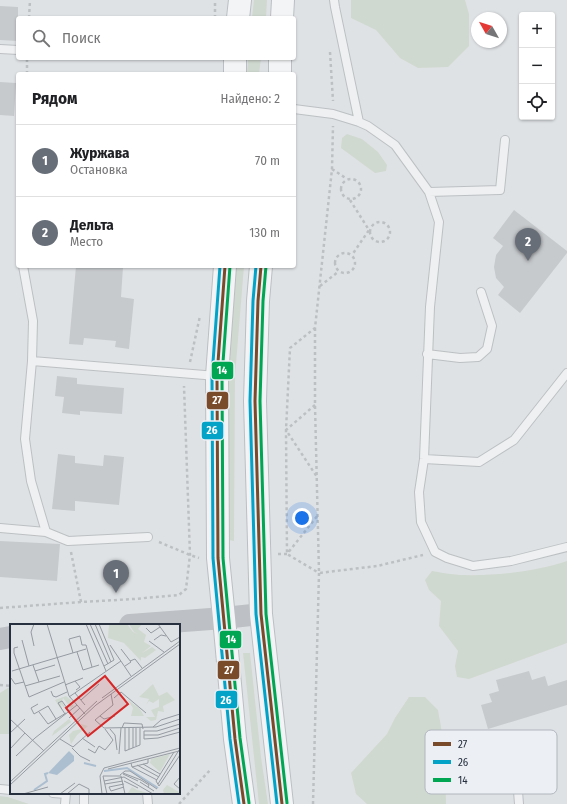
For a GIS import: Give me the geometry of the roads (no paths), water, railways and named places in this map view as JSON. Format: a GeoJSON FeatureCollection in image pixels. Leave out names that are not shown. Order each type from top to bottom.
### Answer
{"type":"FeatureCollection","features":[{"type":"Feature","properties":{"kind":"main road"},"geometry":{"type":"LineString","coordinates":[[238,16],[240,0]]}},
{"type":"Feature","properties":{"kind":"main road"},"geometry":{"type":"LineString","coordinates":[[282,16],[283,0]]}},
{"type":"Feature","properties":{"kind":"main road"},"geometry":{"type":"LineString","coordinates":[[235,60],[235,72]]}},
{"type":"Feature","properties":{"kind":"main road"},"geometry":{"type":"LineString","coordinates":[[280,60],[280,72]]}},
{"type":"Feature","properties":{"kind":"main road"},"geometry":{"type":"LineString","coordinates":[[225,268],[217,376],[217,545],[235,739],[244,804]]}},
{"type":"Feature","properties":{"kind":"main road"},"geometry":{"type":"LineString","coordinates":[[261,268],[258,301],[255,401],[261,614],[282,804]]}},
{"type":"Feature","properties":{"kind":"street"},"geometry":{"type":"LineString","coordinates":[[146,624],[261,614]]}},
{"type":"Feature","properties":{"kind":"street"},"geometry":{"type":"LineString","coordinates":[[0,639],[10,637]]}},
{"type":"Feature","properties":{"kind":"lane"},"geometry":{"type":"LineString","coordinates":[[334,0],[334,7],[359,122]]}},
{"type":"Feature","properties":{"kind":"lane"},"geometry":{"type":"LineString","coordinates":[[0,49],[16,50]]}},
{"type":"Feature","properties":{"kind":"lane"},"geometry":{"type":"LineString","coordinates":[[296,109],[333,114],[359,122],[368,126],[395,145],[429,192],[439,222],[430,307],[424,459],[419,492],[421,522],[435,552],[473,566],[511,561],[567,547]]}},
{"type":"Feature","properties":{"kind":"lane"},"geometry":{"type":"LineString","coordinates":[[429,192],[500,190],[505,140]]}},
{"type":"Feature","properties":{"kind":"lane"},"geometry":{"type":"LineString","coordinates":[[23,268],[33,322],[32,361],[25,439],[31,481],[46,532]]}},
{"type":"Feature","properties":{"kind":"lane"},"geometry":{"type":"LineString","coordinates":[[427,354],[460,358],[478,357],[487,349],[492,326],[481,292]]}},
{"type":"Feature","properties":{"kind":"lane"},"geometry":{"type":"LineString","coordinates":[[32,361],[217,376]]}},
{"type":"Feature","properties":{"kind":"lane"},"geometry":{"type":"LineString","coordinates":[[424,459],[479,462],[514,440],[567,374]]}},
{"type":"Feature","properties":{"kind":"lane"},"geometry":{"type":"LineString","coordinates":[[0,528],[46,532],[68,541],[148,537]]}},
{"type":"Feature","properties":{"kind":"lane"},"geometry":{"type":"LineString","coordinates":[[0,789],[10,790]]}},
{"type":"Feature","properties":{"kind":"lane"},"geometry":{"type":"LineString","coordinates":[[65,804],[66,794]]}},
{"type":"Feature","properties":{"kind":"lane"},"geometry":{"type":"LineString","coordinates":[[147,794],[148,804]]}},
{"type":"Feature","properties":{"kind":"lane"},"geometry":{"type":"LineString","coordinates":[[518,794],[519,804]]}},
{"type":"Feature","properties":{"kind":"place","name":"Дельта"},"geometry":{"type":"Point","coordinates":[528,261]}},
{"type":"Feature","properties":{"kind":"place","name":"Журжава"},"geometry":{"type":"Point","coordinates":[116,593]}}]}
